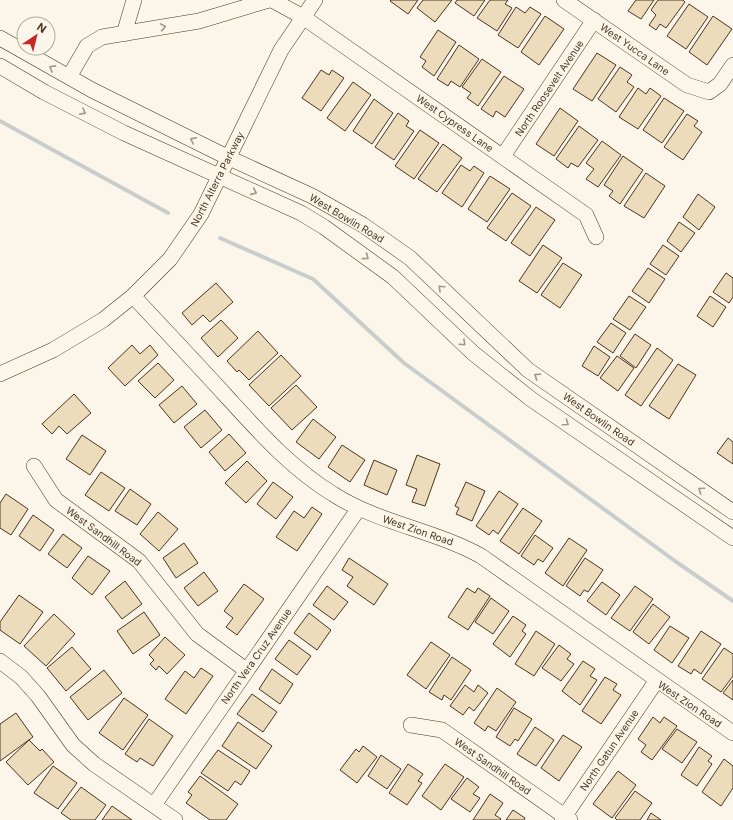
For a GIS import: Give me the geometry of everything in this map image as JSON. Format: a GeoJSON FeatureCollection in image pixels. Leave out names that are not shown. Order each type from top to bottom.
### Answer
{"type":"FeatureCollection","features":[{"type":"Feature","properties":{"kind":"street"},"geometry":{"type":"LineString","coordinates":[[124,34],[134,0]]}},
{"type":"Feature","properties":{"kind":"street"},"geometry":{"type":"LineString","coordinates":[[69,78],[87,46],[102,37],[199,21],[271,0]]}},
{"type":"Feature","properties":{"kind":"street","name":"West Cypress Lane"},"geometry":{"type":"LineString","coordinates":[[271,0],[303,17],[586,215],[596,237]]}},
{"type":"Feature","properties":{"kind":"street","name":"North Alterra Parkway"},"geometry":{"type":"LineString","coordinates":[[0,374],[53,350],[103,320],[133,296],[170,259],[201,214],[280,50],[315,0]]}},
{"type":"Feature","properties":{"kind":"street","name":"West Yucca Lane"},"geometry":{"type":"LineString","coordinates":[[564,0],[687,84],[709,92],[720,84],[733,65]]}},
{"type":"Feature","properties":{"kind":"street","name":"North Roosevelt Avenue"},"geometry":{"type":"LineString","coordinates":[[503,156],[594,20]]}},
{"type":"Feature","properties":{"kind":"street","name":"West Bowlin Road"},"geometry":{"type":"LineString","coordinates":[[0,38],[69,78],[228,157],[312,196],[363,225],[410,258],[528,370],[733,512]]}},
{"type":"Feature","properties":{"kind":"street","name":"West Bowlin Road"},"geometry":{"type":"LineString","coordinates":[[0,66],[44,92],[124,133],[301,214],[336,235],[393,277],[474,353],[531,399],[733,538]]}},
{"type":"Feature","properties":{"kind":"street","name":"West Zion Road"},"geometry":{"type":"LineString","coordinates":[[133,296],[292,466],[334,495],[359,508],[446,539],[481,556],[733,733]]}},
{"type":"Feature","properties":{"kind":"street","name":"West Sandhill Road"},"geometry":{"type":"LineString","coordinates":[[34,466],[56,500],[139,561],[197,634],[246,670]]}},
{"type":"Feature","properties":{"kind":"street","name":"North Vera Cruz Avenue"},"geometry":{"type":"LineString","coordinates":[[154,805],[359,508]]}},
{"type":"Feature","properties":{"kind":"street"},"geometry":{"type":"LineString","coordinates":[[0,661],[21,677],[38,696],[78,750],[94,764],[175,820]]}},
{"type":"Feature","properties":{"kind":"street","name":"North Gatun Avenue"},"geometry":{"type":"LineString","coordinates":[[566,819],[657,680]]}},
{"type":"Feature","properties":{"kind":"street","name":"West Sandhill Road"},"geometry":{"type":"LineString","coordinates":[[411,725],[442,730],[566,819]]}},
{"type":"Feature","properties":{"kind":"building"},"geometry":{"type":"Polygon","coordinates":[[[418,0],[408,14],[390,1],[418,0]]]}},
{"type":"Feature","properties":{"kind":"building"},"geometry":{"type":"Polygon","coordinates":[[[423,0],[452,0],[435,22],[417,8],[423,0]]]}},
{"type":"Feature","properties":{"kind":"building"},"geometry":{"type":"Polygon","coordinates":[[[457,0],[485,0],[474,16],[455,3],[457,0]]]}},
{"type":"Feature","properties":{"kind":"building"},"geometry":{"type":"Polygon","coordinates":[[[490,0],[508,0],[505,4],[512,8],[497,31],[477,18],[490,0]]]}},
{"type":"Feature","properties":{"kind":"building"},"geometry":{"type":"Polygon","coordinates":[[[636,0],[654,0],[641,19],[628,11],[636,0]]]}},
{"type":"Feature","properties":{"kind":"building"},"geometry":{"type":"Polygon","coordinates":[[[658,0],[683,0],[685,2],[666,28],[660,24],[656,30],[649,25],[656,15],[651,10],[658,0]]]}},
{"type":"Feature","properties":{"kind":"building"},"geometry":{"type":"Polygon","coordinates":[[[689,4],[708,17],[686,49],[667,36],[689,4]]]}},
{"type":"Feature","properties":{"kind":"building"},"geometry":{"type":"Polygon","coordinates":[[[516,7],[525,13],[530,7],[541,14],[518,48],[498,35],[516,7]]]}},
{"type":"Feature","properties":{"kind":"building"},"geometry":{"type":"Polygon","coordinates":[[[545,16],[564,29],[539,65],[521,52],[545,16]]]}},
{"type":"Feature","properties":{"kind":"building"},"geometry":{"type":"Polygon","coordinates":[[[713,16],[732,29],[707,65],[689,52],[713,16]]]}},
{"type":"Feature","properties":{"kind":"building"},"geometry":{"type":"Polygon","coordinates":[[[438,30],[456,42],[434,76],[422,67],[426,61],[420,57],[438,30]]]}},
{"type":"Feature","properties":{"kind":"building"},"geometry":{"type":"Polygon","coordinates":[[[459,45],[479,59],[460,87],[451,81],[448,86],[437,79],[459,45]]]}},
{"type":"Feature","properties":{"kind":"building"},"geometry":{"type":"Polygon","coordinates":[[[597,53],[616,65],[592,101],[573,89],[597,53]]]}},
{"type":"Feature","properties":{"kind":"building"},"geometry":{"type":"Polygon","coordinates":[[[482,59],[501,72],[478,106],[467,98],[471,93],[462,87],[482,59]]]}},
{"type":"Feature","properties":{"kind":"building"},"geometry":{"type":"Polygon","coordinates":[[[620,67],[632,75],[627,82],[634,87],[616,112],[598,99],[620,67]]]}},
{"type":"Feature","properties":{"kind":"building"},"geometry":{"type":"Polygon","coordinates":[[[321,70],[329,75],[332,70],[344,78],[321,111],[302,98],[321,70]]]}},
{"type":"Feature","properties":{"kind":"building"},"geometry":{"type":"Polygon","coordinates":[[[504,76],[524,89],[505,117],[496,111],[493,117],[481,109],[504,76]]]}},
{"type":"Feature","properties":{"kind":"building"},"geometry":{"type":"Polygon","coordinates":[[[353,82],[371,95],[345,131],[327,118],[353,82]]]}},
{"type":"Feature","properties":{"kind":"building"},"geometry":{"type":"Polygon","coordinates":[[[638,88],[646,94],[650,88],[661,96],[638,129],[619,117],[638,88]]]}},
{"type":"Feature","properties":{"kind":"building"},"geometry":{"type":"Polygon","coordinates":[[[664,98],[684,111],[662,143],[643,130],[664,98]]]}},
{"type":"Feature","properties":{"kind":"building"},"geometry":{"type":"Polygon","coordinates":[[[374,99],[393,113],[372,144],[353,131],[374,99]]]}},
{"type":"Feature","properties":{"kind":"building"},"geometry":{"type":"Polygon","coordinates":[[[560,108],[578,121],[554,156],[536,144],[560,108]]]}},
{"type":"Feature","properties":{"kind":"building"},"geometry":{"type":"Polygon","coordinates":[[[398,113],[409,121],[406,126],[414,131],[394,160],[375,147],[398,113]]]}},
{"type":"Feature","properties":{"kind":"building"},"geometry":{"type":"Polygon","coordinates":[[[687,114],[698,121],[694,126],[702,132],[683,160],[664,147],[687,114]]]}},
{"type":"Feature","properties":{"kind":"building"},"geometry":{"type":"Polygon","coordinates":[[[579,126],[598,140],[578,167],[571,163],[568,168],[556,159],[579,126]]]}},
{"type":"Feature","properties":{"kind":"building"},"geometry":{"type":"Polygon","coordinates":[[[420,130],[439,143],[414,179],[395,166],[420,130]]]}},
{"type":"Feature","properties":{"kind":"building"},"geometry":{"type":"Polygon","coordinates":[[[602,141],[621,155],[598,187],[586,179],[594,169],[586,163],[602,141]]]}},
{"type":"Feature","properties":{"kind":"building"},"geometry":{"type":"Polygon","coordinates":[[[443,144],[462,158],[437,192],[418,179],[443,144]]]}},
{"type":"Feature","properties":{"kind":"building"},"geometry":{"type":"Polygon","coordinates":[[[623,156],[643,170],[620,204],[609,196],[613,191],[604,185],[623,156]]]}},
{"type":"Feature","properties":{"kind":"building"},"geometry":{"type":"Polygon","coordinates":[[[461,165],[470,171],[474,166],[484,173],[462,207],[442,193],[461,165]]]}},
{"type":"Feature","properties":{"kind":"building"},"geometry":{"type":"Polygon","coordinates":[[[646,173],[665,186],[644,218],[624,206],[646,173]]]}},
{"type":"Feature","properties":{"kind":"building"},"geometry":{"type":"Polygon","coordinates":[[[490,176],[510,189],[487,222],[468,209],[490,176]]]}},
{"type":"Feature","properties":{"kind":"building"},"geometry":{"type":"Polygon","coordinates":[[[512,193],[531,206],[506,241],[487,228],[512,193]]]}},
{"type":"Feature","properties":{"kind":"building"},"geometry":{"type":"Polygon","coordinates":[[[698,194],[715,207],[699,230],[683,217],[698,194]]]}},
{"type":"Feature","properties":{"kind":"building"},"geometry":{"type":"Polygon","coordinates":[[[536,207],[555,220],[530,256],[511,243],[536,207]]]}},
{"type":"Feature","properties":{"kind":"building"},"geometry":{"type":"Polygon","coordinates":[[[679,222],[695,233],[681,252],[667,241],[679,222]]]}},
{"type":"Feature","properties":{"kind":"building"},"geometry":{"type":"Polygon","coordinates":[[[543,245],[562,258],[537,293],[519,281],[543,245]]]}},
{"type":"Feature","properties":{"kind":"building"},"geometry":{"type":"Polygon","coordinates":[[[663,245],[679,256],[666,275],[650,264],[663,245]]]}},
{"type":"Feature","properties":{"kind":"building"},"geometry":{"type":"Polygon","coordinates":[[[563,263],[582,275],[560,308],[541,295],[563,263]]]}},
{"type":"Feature","properties":{"kind":"building"},"geometry":{"type":"Polygon","coordinates":[[[648,268],[665,279],[649,303],[632,291],[648,268]]]}},
{"type":"Feature","properties":{"kind":"building"},"geometry":{"type":"Polygon","coordinates":[[[726,273],[733,278],[733,297],[729,303],[713,292],[726,273]]]}},
{"type":"Feature","properties":{"kind":"building"},"geometry":{"type":"Polygon","coordinates":[[[216,283],[233,302],[210,322],[203,315],[192,325],[182,313],[216,283]]]}},
{"type":"Feature","properties":{"kind":"building"},"geometry":{"type":"Polygon","coordinates":[[[629,296],[646,307],[630,330],[613,319],[629,296]]]}},
{"type":"Feature","properties":{"kind":"building"},"geometry":{"type":"Polygon","coordinates":[[[710,296],[726,307],[713,327],[697,316],[710,296]]]}},
{"type":"Feature","properties":{"kind":"building"},"geometry":{"type":"Polygon","coordinates":[[[221,320],[238,338],[218,357],[201,338],[221,320]]]}},
{"type":"Feature","properties":{"kind":"building"},"geometry":{"type":"Polygon","coordinates":[[[611,323],[626,333],[613,353],[597,342],[611,323]]]}},
{"type":"Feature","properties":{"kind":"building"},"geometry":{"type":"Polygon","coordinates":[[[258,331],[278,353],[249,380],[239,370],[237,372],[227,361],[258,331]]]}},
{"type":"Feature","properties":{"kind":"building"},"geometry":{"type":"Polygon","coordinates":[[[635,334],[651,345],[636,368],[620,356],[635,334]]]}},
{"type":"Feature","properties":{"kind":"building"},"geometry":{"type":"Polygon","coordinates":[[[132,345],[140,354],[150,345],[158,355],[125,386],[108,368],[132,345]]]}},
{"type":"Feature","properties":{"kind":"building"},"geometry":{"type":"Polygon","coordinates":[[[594,346],[610,357],[598,376],[582,366],[594,346]]]}},
{"type":"Feature","properties":{"kind":"building"},"geometry":{"type":"Polygon","coordinates":[[[657,348],[673,360],[641,406],[625,395],[657,348]]]}},
{"type":"Feature","properties":{"kind":"building"},"geometry":{"type":"Polygon","coordinates":[[[281,355],[301,376],[269,406],[249,385],[281,355]]]}},
{"type":"Feature","properties":{"kind":"building"},"geometry":{"type":"Polygon","coordinates":[[[617,356],[634,368],[618,391],[600,378],[617,356]]]}},
{"type":"Feature","properties":{"kind":"building"},"geometry":{"type":"Polygon","coordinates":[[[158,363],[174,380],[155,398],[138,381],[158,363]]]}},
{"type":"Feature","properties":{"kind":"building"},"geometry":{"type":"Polygon","coordinates":[[[678,364],[696,375],[669,419],[649,406],[678,364]]]}},
{"type":"Feature","properties":{"kind":"building"},"geometry":{"type":"Polygon","coordinates":[[[296,385],[317,407],[292,430],[271,408],[296,385]]]}},
{"type":"Feature","properties":{"kind":"building"},"geometry":{"type":"Polygon","coordinates":[[[182,386],[197,404],[174,423],[159,405],[182,386]]]}},
{"type":"Feature","properties":{"kind":"building"},"geometry":{"type":"Polygon","coordinates":[[[74,394],[91,413],[67,434],[59,426],[52,434],[42,424],[74,394]]]}},
{"type":"Feature","properties":{"kind":"building"},"geometry":{"type":"Polygon","coordinates":[[[205,410],[222,430],[201,448],[184,427],[205,410]]]}},
{"type":"Feature","properties":{"kind":"building"},"geometry":{"type":"Polygon","coordinates":[[[313,419],[336,437],[319,459],[296,442],[313,419]]]}},
{"type":"Feature","properties":{"kind":"building"},"geometry":{"type":"Polygon","coordinates":[[[229,434],[246,453],[225,471],[209,452],[229,434]]]}},
{"type":"Feature","properties":{"kind":"building"},"geometry":{"type":"Polygon","coordinates":[[[82,435],[106,451],[90,475],[66,459],[82,435]]]}},
{"type":"Feature","properties":{"kind":"building"},"geometry":{"type":"Polygon","coordinates":[[[728,438],[733,442],[733,464],[717,453],[728,438]]]}},
{"type":"Feature","properties":{"kind":"building"},"geometry":{"type":"Polygon","coordinates":[[[342,445],[365,460],[350,482],[328,467],[342,445]]]}},
{"type":"Feature","properties":{"kind":"building"},"geometry":{"type":"Polygon","coordinates":[[[417,455],[440,464],[425,506],[412,502],[417,489],[406,485],[417,455]]]}},
{"type":"Feature","properties":{"kind":"building"},"geometry":{"type":"Polygon","coordinates":[[[374,460],[397,470],[387,495],[364,485],[374,460]]]}},
{"type":"Feature","properties":{"kind":"building"},"geometry":{"type":"Polygon","coordinates":[[[247,461],[267,481],[246,503],[225,483],[247,461]]]}},
{"type":"Feature","properties":{"kind":"building"},"geometry":{"type":"Polygon","coordinates":[[[101,472],[125,488],[109,511],[85,495],[101,472]]]}},
{"type":"Feature","properties":{"kind":"building"},"geometry":{"type":"Polygon","coordinates":[[[273,482],[293,497],[276,519],[257,504],[273,482]]]}},
{"type":"Feature","properties":{"kind":"building"},"geometry":{"type":"Polygon","coordinates":[[[466,482],[485,491],[472,521],[456,514],[459,508],[455,506],[466,482]]]}},
{"type":"Feature","properties":{"kind":"building"},"geometry":{"type":"Polygon","coordinates":[[[130,489],[151,504],[137,525],[115,511],[130,489]]]}},
{"type":"Feature","properties":{"kind":"building"},"geometry":{"type":"Polygon","coordinates":[[[499,491],[518,504],[498,534],[493,530],[489,535],[476,526],[499,491]]]}},
{"type":"Feature","properties":{"kind":"building"},"geometry":{"type":"Polygon","coordinates":[[[6,494],[28,509],[11,535],[0,528],[0,503],[6,494]]]}},
{"type":"Feature","properties":{"kind":"building"},"geometry":{"type":"Polygon","coordinates":[[[312,507],[322,514],[297,551],[276,537],[294,511],[304,518],[312,507]]]}},
{"type":"Feature","properties":{"kind":"building"},"geometry":{"type":"Polygon","coordinates":[[[523,508],[542,521],[519,554],[500,541],[523,508]]]}},
{"type":"Feature","properties":{"kind":"building"},"geometry":{"type":"Polygon","coordinates":[[[158,512],[178,529],[159,551],[140,534],[158,512]]]}},
{"type":"Feature","properties":{"kind":"building"},"geometry":{"type":"Polygon","coordinates":[[[33,515],[54,530],[40,551],[19,536],[33,515]]]}},
{"type":"Feature","properties":{"kind":"building"},"geometry":{"type":"Polygon","coordinates":[[[63,534],[82,548],[67,568],[48,554],[63,534]]]}},
{"type":"Feature","properties":{"kind":"building"},"geometry":{"type":"Polygon","coordinates":[[[535,535],[553,548],[543,562],[538,559],[534,565],[521,556],[535,535]]]}},
{"type":"Feature","properties":{"kind":"building"},"geometry":{"type":"Polygon","coordinates":[[[569,538],[587,550],[563,586],[545,573],[569,538]]]}},
{"type":"Feature","properties":{"kind":"building"},"geometry":{"type":"Polygon","coordinates":[[[184,543],[198,563],[176,578],[163,558],[184,543]]]}},
{"type":"Feature","properties":{"kind":"building"},"geometry":{"type":"Polygon","coordinates":[[[88,556],[110,571],[92,595],[72,578],[88,556]]]}},
{"type":"Feature","properties":{"kind":"building"},"geometry":{"type":"Polygon","coordinates":[[[349,558],[388,584],[374,605],[347,586],[353,577],[342,570],[349,558]]]}},
{"type":"Feature","properties":{"kind":"building"},"geometry":{"type":"Polygon","coordinates":[[[585,558],[603,570],[588,592],[584,590],[580,596],[566,586],[585,558]]]}},
{"type":"Feature","properties":{"kind":"building"},"geometry":{"type":"Polygon","coordinates":[[[204,572],[218,591],[198,606],[184,588],[204,572]]]}},
{"type":"Feature","properties":{"kind":"building"},"geometry":{"type":"Polygon","coordinates":[[[125,581],[142,604],[122,619],[105,597],[125,581]]]}},
{"type":"Feature","properties":{"kind":"building"},"geometry":{"type":"Polygon","coordinates":[[[602,582],[620,595],[606,615],[587,601],[602,582]]]}},
{"type":"Feature","properties":{"kind":"building"},"geometry":{"type":"Polygon","coordinates":[[[244,584],[264,599],[237,635],[226,627],[233,618],[224,611],[244,584]]]}},
{"type":"Feature","properties":{"kind":"building"},"geometry":{"type":"Polygon","coordinates":[[[327,586],[348,602],[334,620],[313,605],[327,586]]]}},
{"type":"Feature","properties":{"kind":"building"},"geometry":{"type":"Polygon","coordinates":[[[635,586],[653,599],[630,631],[611,618],[635,586]]]}},
{"type":"Feature","properties":{"kind":"building"},"geometry":{"type":"Polygon","coordinates":[[[467,588],[475,593],[478,588],[490,596],[468,630],[448,617],[467,588]]]}},
{"type":"Feature","properties":{"kind":"building"},"geometry":{"type":"Polygon","coordinates":[[[19,595],[43,612],[20,644],[0,630],[0,622],[19,595]]]}},
{"type":"Feature","properties":{"kind":"building"},"geometry":{"type":"Polygon","coordinates":[[[491,598],[509,611],[493,634],[475,622],[491,598]]]}},
{"type":"Feature","properties":{"kind":"building"},"geometry":{"type":"Polygon","coordinates":[[[653,604],[670,617],[649,644],[633,632],[653,604]]]}},
{"type":"Feature","properties":{"kind":"building"},"geometry":{"type":"Polygon","coordinates":[[[144,612],[160,635],[133,654],[117,631],[144,612]]]}},
{"type":"Feature","properties":{"kind":"building"},"geometry":{"type":"Polygon","coordinates":[[[309,613],[331,630],[317,650],[294,633],[309,613]]]}},
{"type":"Feature","properties":{"kind":"building"},"geometry":{"type":"Polygon","coordinates":[[[54,614],[75,634],[46,666],[24,646],[54,614]]]}},
{"type":"Feature","properties":{"kind":"building"},"geometry":{"type":"Polygon","coordinates":[[[513,616],[526,625],[522,631],[526,634],[510,657],[493,644],[513,616]]]}},
{"type":"Feature","properties":{"kind":"building"},"geometry":{"type":"Polygon","coordinates":[[[670,626],[689,638],[672,663],[654,650],[670,626]]]}},
{"type":"Feature","properties":{"kind":"building"},"geometry":{"type":"Polygon","coordinates":[[[536,631],[555,644],[534,676],[515,664],[536,631]]]}},
{"type":"Feature","properties":{"kind":"building"},"geometry":{"type":"Polygon","coordinates":[[[701,631],[721,644],[701,674],[694,669],[691,674],[678,666],[701,631]]]}},
{"type":"Feature","properties":{"kind":"building"},"geometry":{"type":"Polygon","coordinates":[[[165,637],[185,655],[167,674],[159,666],[156,670],[150,664],[154,660],[149,655],[165,637]]]}},
{"type":"Feature","properties":{"kind":"building"},"geometry":{"type":"Polygon","coordinates":[[[289,640],[311,656],[297,675],[275,659],[289,640]]]}},
{"type":"Feature","properties":{"kind":"building"},"geometry":{"type":"Polygon","coordinates":[[[431,642],[450,655],[426,689],[407,675],[431,642]]]}},
{"type":"Feature","properties":{"kind":"building"},"geometry":{"type":"Polygon","coordinates":[[[559,645],[571,654],[567,659],[574,664],[561,681],[542,668],[559,645]]]}},
{"type":"Feature","properties":{"kind":"building"},"geometry":{"type":"Polygon","coordinates":[[[72,647],[91,669],[66,691],[47,668],[72,647]]]}},
{"type":"Feature","properties":{"kind":"building"},"geometry":{"type":"Polygon","coordinates":[[[724,648],[733,654],[733,676],[721,692],[702,679],[724,648]]]}},
{"type":"Feature","properties":{"kind":"building"},"geometry":{"type":"Polygon","coordinates":[[[452,657],[471,670],[451,700],[444,695],[442,700],[429,692],[452,657]]]}},
{"type":"Feature","properties":{"kind":"building"},"geometry":{"type":"Polygon","coordinates":[[[583,661],[595,669],[590,676],[597,680],[580,705],[562,691],[583,661]]]}},
{"type":"Feature","properties":{"kind":"building"},"geometry":{"type":"Polygon","coordinates":[[[201,668],[213,676],[186,714],[165,699],[185,671],[194,678],[201,668]]]}},
{"type":"Feature","properties":{"kind":"building"},"geometry":{"type":"Polygon","coordinates":[[[272,669],[293,684],[280,704],[259,689],[272,669]]]}},
{"type":"Feature","properties":{"kind":"building"},"geometry":{"type":"Polygon","coordinates":[[[104,670],[122,693],[88,720],[70,697],[104,670]]]}},
{"type":"Feature","properties":{"kind":"building"},"geometry":{"type":"Polygon","coordinates":[[[605,677],[617,684],[613,690],[621,695],[601,724],[582,711],[605,677]]]}},
{"type":"Feature","properties":{"kind":"building"},"geometry":{"type":"Polygon","coordinates":[[[733,680],[733,700],[723,693],[733,680]]]}},
{"type":"Feature","properties":{"kind":"building"},"geometry":{"type":"Polygon","coordinates":[[[465,685],[474,692],[478,685],[488,693],[474,711],[469,707],[463,715],[450,706],[465,685]]]}},
{"type":"Feature","properties":{"kind":"building"},"geometry":{"type":"Polygon","coordinates":[[[497,688],[516,702],[496,731],[488,726],[485,731],[474,723],[497,688]]]}},
{"type":"Feature","properties":{"kind":"building"},"geometry":{"type":"Polygon","coordinates":[[[252,694],[277,712],[263,732],[237,714],[252,694]]]}},
{"type":"Feature","properties":{"kind":"building"},"geometry":{"type":"Polygon","coordinates":[[[124,698],[148,715],[123,750],[99,733],[124,698]]]}},
{"type":"Feature","properties":{"kind":"building"},"geometry":{"type":"Polygon","coordinates":[[[514,708],[532,719],[518,741],[515,739],[510,746],[496,737],[514,708]]]}},
{"type":"Feature","properties":{"kind":"building"},"geometry":{"type":"Polygon","coordinates":[[[16,713],[33,737],[0,761],[0,724],[16,713]]]}},
{"type":"Feature","properties":{"kind":"building"},"geometry":{"type":"Polygon","coordinates":[[[653,717],[660,723],[664,717],[677,726],[652,760],[641,752],[646,745],[638,739],[653,717]]]}},
{"type":"Feature","properties":{"kind":"building"},"geometry":{"type":"Polygon","coordinates":[[[149,719],[173,736],[153,766],[140,758],[137,762],[125,754],[149,719]]]}},
{"type":"Feature","properties":{"kind":"building"},"geometry":{"type":"Polygon","coordinates":[[[238,722],[272,746],[256,769],[222,746],[238,722]]]}},
{"type":"Feature","properties":{"kind":"building"},"geometry":{"type":"Polygon","coordinates":[[[535,727],[554,740],[536,766],[517,754],[535,727]]]}},
{"type":"Feature","properties":{"kind":"building"},"geometry":{"type":"Polygon","coordinates":[[[677,729],[697,742],[682,763],[662,749],[677,729]]]}},
{"type":"Feature","properties":{"kind":"building"},"geometry":{"type":"Polygon","coordinates":[[[563,735],[582,747],[559,781],[541,768],[563,735]]]}},
{"type":"Feature","properties":{"kind":"building"},"geometry":{"type":"Polygon","coordinates":[[[29,740],[40,751],[42,749],[54,762],[28,785],[6,762],[29,740]]]}},
{"type":"Feature","properties":{"kind":"building"},"geometry":{"type":"Polygon","coordinates":[[[363,746],[377,757],[357,783],[340,770],[356,749],[359,752],[363,746]]]}},
{"type":"Feature","properties":{"kind":"building"},"geometry":{"type":"Polygon","coordinates":[[[699,747],[712,756],[708,761],[712,764],[697,786],[681,775],[699,747]]]}},
{"type":"Feature","properties":{"kind":"building"},"geometry":{"type":"Polygon","coordinates":[[[218,750],[250,771],[241,785],[235,781],[228,791],[201,773],[218,750]]]}},
{"type":"Feature","properties":{"kind":"building"},"geometry":{"type":"Polygon","coordinates":[[[381,755],[401,769],[387,789],[368,776],[381,755]]]}},
{"type":"Feature","properties":{"kind":"building"},"geometry":{"type":"Polygon","coordinates":[[[724,759],[733,766],[733,788],[721,806],[702,792],[724,759]]]}},
{"type":"Feature","properties":{"kind":"building"},"geometry":{"type":"Polygon","coordinates":[[[408,764],[423,774],[418,781],[422,783],[407,805],[389,793],[408,764]]]}},
{"type":"Feature","properties":{"kind":"building"},"geometry":{"type":"Polygon","coordinates":[[[445,764],[464,777],[441,810],[422,796],[445,764]]]}},
{"type":"Feature","properties":{"kind":"building"},"geometry":{"type":"Polygon","coordinates":[[[53,766],[77,783],[58,809],[34,793],[53,766]]]}},
{"type":"Feature","properties":{"kind":"building"},"geometry":{"type":"Polygon","coordinates":[[[618,771],[636,785],[612,818],[593,804],[618,771]]]}},
{"type":"Feature","properties":{"kind":"building"},"geometry":{"type":"Polygon","coordinates":[[[200,776],[238,804],[226,820],[210,820],[186,803],[192,795],[188,792],[200,776]]]}},
{"type":"Feature","properties":{"kind":"building"},"geometry":{"type":"Polygon","coordinates":[[[467,778],[479,787],[473,794],[480,798],[470,812],[451,799],[467,778]]]}},
{"type":"Feature","properties":{"kind":"building"},"geometry":{"type":"Polygon","coordinates":[[[81,787],[106,805],[95,820],[71,820],[61,813],[81,787]]]}},
{"type":"Feature","properties":{"kind":"building"},"geometry":{"type":"Polygon","coordinates":[[[635,791],[652,803],[640,820],[617,820],[615,818],[635,791]]]}},
{"type":"Feature","properties":{"kind":"building"},"geometry":{"type":"Polygon","coordinates":[[[490,794],[503,803],[495,815],[501,819],[473,820],[490,794]]]}},
{"type":"Feature","properties":{"kind":"building"},"geometry":{"type":"Polygon","coordinates":[[[112,806],[132,820],[102,820],[112,806]]]}},
{"type":"Feature","properties":{"kind":"building"},"geometry":{"type":"Polygon","coordinates":[[[513,810],[525,818],[524,820],[506,820],[513,810]]]}},
{"type":"Feature","properties":{"kind":"building"},"geometry":{"type":"Polygon","coordinates":[[[651,813],[661,820],[647,820],[651,813]]]}},
{"type":"Feature","properties":{"kind":"waterway"},"geometry":{"type":"LineString","coordinates":[[0,121],[168,213]]}},
{"type":"Feature","properties":{"kind":"waterway"},"geometry":{"type":"LineString","coordinates":[[220,238],[313,279],[404,363],[675,561],[733,601]]}}]}
